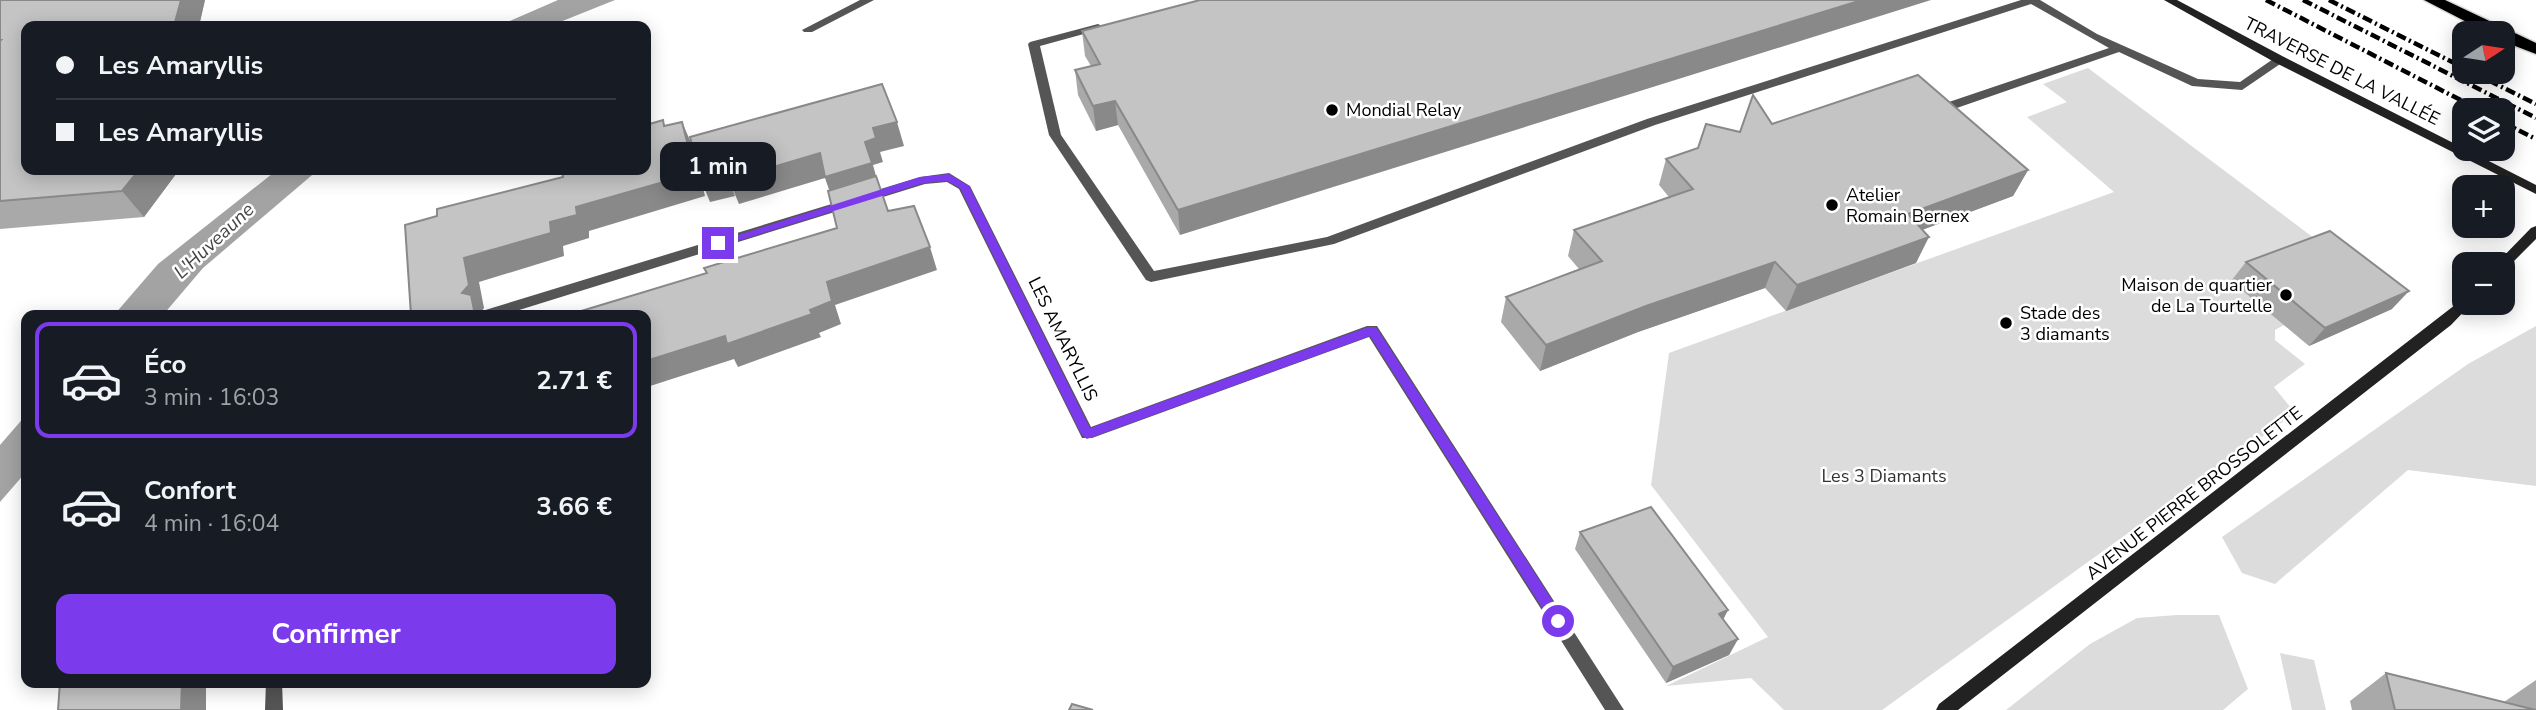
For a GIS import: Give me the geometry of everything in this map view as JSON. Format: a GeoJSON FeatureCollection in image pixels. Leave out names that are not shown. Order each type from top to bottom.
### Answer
{"type":"FeatureCollection","features":[{"type":"Feature","properties":{"kind":"highway"},"geometry":{"type":"LineString","coordinates":[[2432,0],[2475,21]]}},
{"type":"Feature","properties":{"kind":"highway"},"geometry":{"type":"LineString","coordinates":[[2515,40],[2536,49]]}},
{"type":"Feature","properties":{"kind":"street"},"geometry":{"type":"LineString","coordinates":[[808,30],[869,0]]}},
{"type":"Feature","properties":{"kind":"street"},"geometry":{"type":"LineString","coordinates":[[1111,24],[1034,44],[1055,135],[1151,276],[1329,241],[1651,122],[2032,0],[2093,36],[2196,83],[2242,86],[2280,60]]}},
{"type":"Feature","properties":{"kind":"street","name":"TRAVERSE DE LA VALLÉE"},"geometry":{"type":"LineString","coordinates":[[2169,0],[2280,60],[2536,190]]}},
{"type":"Feature","properties":{"kind":"street"},"geometry":{"type":"LineString","coordinates":[[1947,107],[2119,48]]}},
{"type":"Feature","properties":{"kind":"street","name":"LES AMARYLLIS"},"geometry":{"type":"LineString","coordinates":[[503,310],[924,180],[949,177],[964,186],[1087,434],[1372,330],[1615,710]]}},
{"type":"Feature","properties":{"kind":"street"},"geometry":{"type":"LineString","coordinates":[[2515,252],[2536,231]]}},
{"type":"Feature","properties":{"kind":"street","name":"AVENUE PIERRE BROSSOLETTE"},"geometry":{"type":"LineString","coordinates":[[1945,710],[2452,315]]}},
{"type":"Feature","properties":{"kind":"street"},"geometry":{"type":"LineString","coordinates":[[274,688],[274,710]]}},
{"type":"Feature","properties":{"kind":"green space","name":"Les 3 Diamants"},"geometry":{"type":"Polygon","coordinates":[[[2088,68],[2322,244],[2232,281],[2284,325],[2275,330],[2275,340],[2305,364],[2274,387],[2295,413],[1882,710],[1784,710],[1751,678],[1666,686],[1768,637],[1651,485],[1669,353],[2114,192],[2027,117],[2067,102],[2043,84],[2088,68]]]}},
{"type":"Feature","properties":{"kind":"green space"},"geometry":{"type":"Polygon","coordinates":[[[2536,326],[2536,486],[2408,470],[2275,584],[2242,573],[2222,537],[2468,364],[2536,326]]]}},
{"type":"Feature","properties":{"kind":"green space"},"geometry":{"type":"Polygon","coordinates":[[[2219,615],[2248,689],[2223,710],[2006,710],[2090,644],[2137,618],[2219,615]]]}},
{"type":"Feature","properties":{"kind":"green space"},"geometry":{"type":"Polygon","coordinates":[[[2280,653],[2314,660],[2326,710],[2292,710],[2280,653]]]}},
{"type":"Feature","properties":{"kind":"water"},"geometry":{"type":"Polygon","coordinates":[[[558,0],[615,0],[562,21],[510,21],[558,0]]]}},
{"type":"Feature","properties":{"kind":"water","name":"L'Huveaune"},"geometry":{"type":"Polygon","coordinates":[[[271,175],[312,175],[203,268],[167,310],[118,310],[158,264],[271,175]]]}},
{"type":"Feature","properties":{"kind":"water"},"geometry":{"type":"Polygon","coordinates":[[[21,421],[21,478],[0,502],[0,445],[21,421]]]}},
{"type":"Feature","properties":{"kind":"building"},"geometry":{"type":"Polygon","coordinates":[[[0,0],[181,0],[175,21],[21,21],[21,175],[135,175],[122,191],[0,201],[0,0]]]}},
{"type":"Feature","properties":{"kind":"building","name":"Mondial Relay"},"geometry":{"type":"Polygon","coordinates":[[[1200,0],[1862,0],[1178,210],[1115,101],[1093,106],[1075,70],[1100,64],[1082,31],[1200,0]]]}},
{"type":"Feature","properties":{"kind":"building","name":"Atelier Romain Bernex"},"geometry":{"type":"Polygon","coordinates":[[[1918,75],[2028,170],[1908,214],[1929,237],[1797,285],[1775,262],[1646,306],[1546,345],[1506,297],[1602,261],[1574,230],[1693,189],[1666,159],[1698,148],[1706,124],[1740,132],[1753,95],[1772,124],[1918,75]]]}},
{"type":"Feature","properties":{"kind":"building"},"geometry":{"type":"Polygon","coordinates":[[[882,84],[897,122],[873,128],[876,138],[865,142],[872,163],[825,177],[820,153],[729,180],[726,172],[700,178],[690,137],[882,84]]]}},
{"type":"Feature","properties":{"kind":"building"},"geometry":{"type":"Polygon","coordinates":[[[663,120],[664,126],[682,122],[695,173],[576,207],[577,215],[550,222],[551,233],[464,258],[469,285],[462,293],[471,295],[474,310],[411,310],[405,225],[437,216],[437,209],[563,175],[651,175],[651,124],[663,120]]]}},
{"type":"Feature","properties":{"kind":"building"},"geometry":{"type":"Polygon","coordinates":[[[876,176],[888,211],[914,206],[930,247],[827,282],[832,301],[810,310],[812,314],[727,344],[725,336],[651,359],[651,310],[585,310],[707,273],[704,268],[837,228],[828,191],[876,176]]]}},
{"type":"Feature","properties":{"kind":"building"},"geometry":{"type":"Polygon","coordinates":[[[2330,231],[2409,291],[2325,328],[2246,262],[2330,231]]]}},
{"type":"Feature","properties":{"kind":"building"},"geometry":{"type":"Polygon","coordinates":[[[1651,507],[1728,610],[1719,614],[1738,639],[1673,667],[1580,532],[1651,507]]]}},
{"type":"Feature","properties":{"kind":"building"},"geometry":{"type":"Polygon","coordinates":[[[2386,673],[2536,710],[2395,710],[2386,673]]]}},
{"type":"Feature","properties":{"kind":"building"},"geometry":{"type":"Polygon","coordinates":[[[60,688],[182,688],[181,710],[58,710],[60,688]]]}},
{"type":"Feature","properties":{"kind":"building"},"geometry":{"type":"Polygon","coordinates":[[[1072,704],[1093,710],[1069,710],[1072,704]]]}},
{"type":"Feature","properties":{"kind":"railway"},"geometry":{"type":"LineString","coordinates":[[2266,0],[2457,98]]}},
{"type":"Feature","properties":{"kind":"railway"},"geometry":{"type":"LineString","coordinates":[[2303,0],[2536,118]]}},
{"type":"Feature","properties":{"kind":"railway"},"geometry":{"type":"LineString","coordinates":[[2329,0],[2452,62]]}},
{"type":"Feature","properties":{"kind":"railway"},"geometry":{"type":"LineString","coordinates":[[2496,84],[2536,104]]}},
{"type":"Feature","properties":{"kind":"railway"},"geometry":{"type":"LineString","coordinates":[[2515,128],[2536,139]]}},
{"type":"Feature","properties":{"kind":"place","name":"Mondial Relay"},"geometry":{"type":"Point","coordinates":[1332,110]}},
{"type":"Feature","properties":{"kind":"place","name":"Atelier Romain Bernex"},"geometry":{"type":"Point","coordinates":[1832,205]}},
{"type":"Feature","properties":{"kind":"place","name":"Maison de quartier de La Tourtelle"},"geometry":{"type":"Point","coordinates":[2286,295]}},
{"type":"Feature","properties":{"kind":"place","name":"Stade des 3 diamants"},"geometry":{"type":"Point","coordinates":[2006,323]}},
{"type":"Feature","properties":{"kind":"route"},"geometry":{"type":"LineString","coordinates":[[718,243],[924,180],[949,177],[964,186],[1087,434],[1372,330],[1558,621]]}}]}
